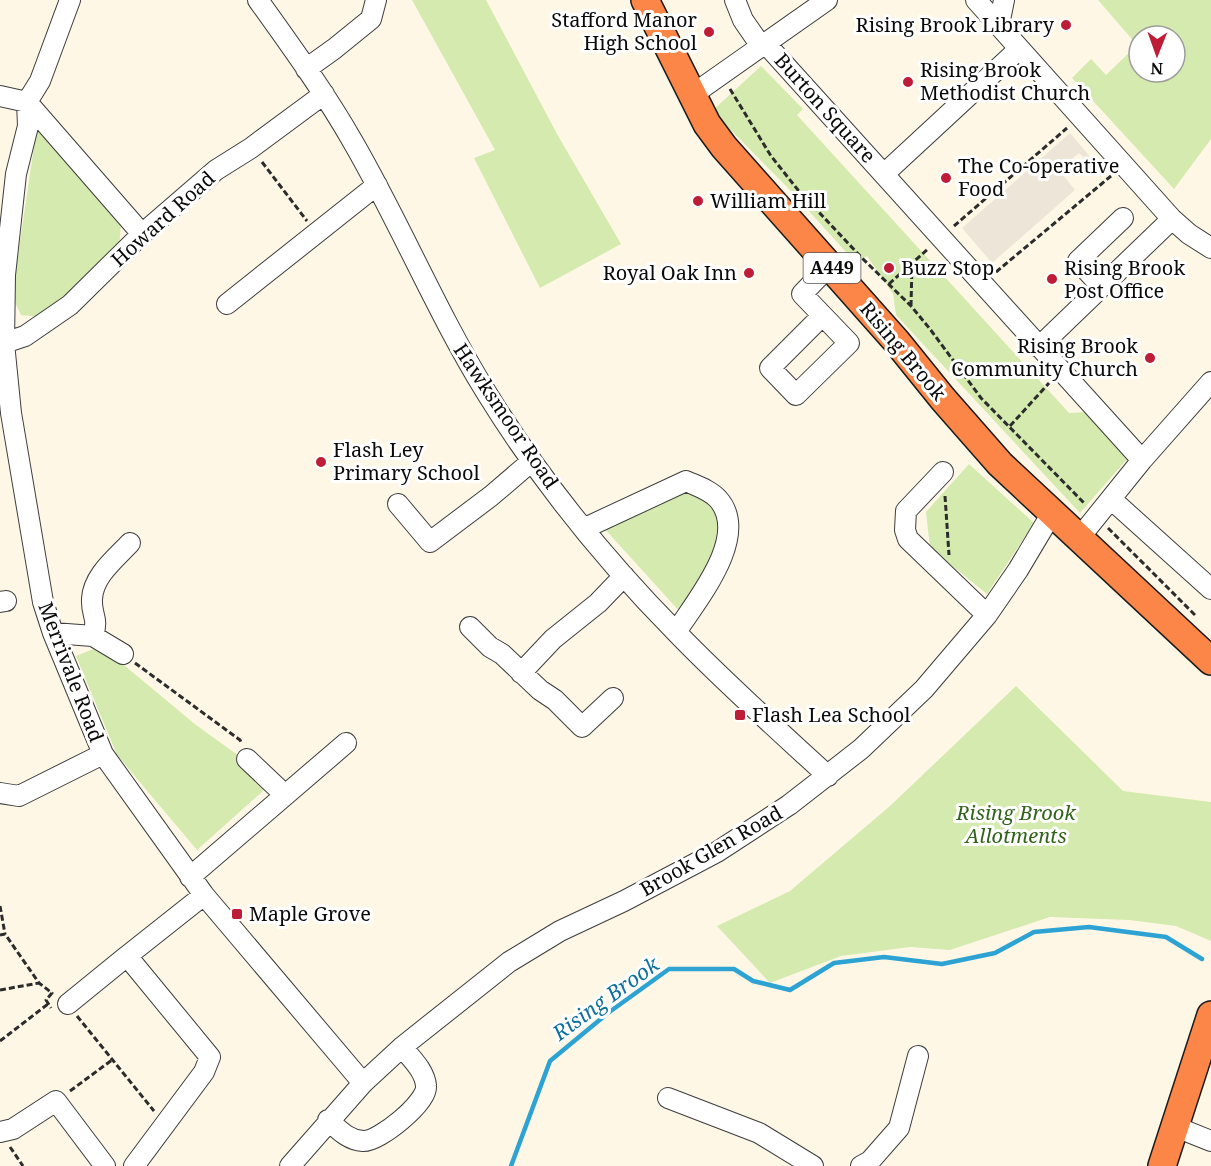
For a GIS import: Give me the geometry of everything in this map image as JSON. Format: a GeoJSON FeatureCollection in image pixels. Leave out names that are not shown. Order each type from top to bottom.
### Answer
{"type":"FeatureCollection","features":[{"type":"Feature","properties":{"kind":"highway","name":"Rising Brook"},"geometry":{"type":"LineString","coordinates":[[645,0],[707,124],[724,147],[830,265],[1000,464],[1052,513],[1089,527],[1211,661]]}},
{"type":"Feature","properties":{"kind":"highway"},"geometry":{"type":"LineString","coordinates":[[1162,1166],[1211,1015]]}},
{"type":"Feature","properties":{"kind":"street","name":"Merrivale Road"},"geometry":{"type":"LineString","coordinates":[[70,0],[40,81],[27,102],[28,126],[16,174],[5,275],[4,384],[44,602],[53,633],[103,754],[204,895],[363,1083]]}},
{"type":"Feature","properties":{"kind":"street","name":"Hawksmoor Road"},"geometry":{"type":"LineString","coordinates":[[258,0],[324,94],[377,185],[458,345],[532,461],[624,576],[676,633],[828,776]]}},
{"type":"Feature","properties":{"kind":"street"},"geometry":{"type":"LineString","coordinates":[[306,69],[371,19],[376,0]]}},
{"type":"Feature","properties":{"kind":"street","name":"Burton Square"},"geometry":{"type":"LineString","coordinates":[[735,0],[743,20],[763,45],[983,282],[1060,371],[1142,460]]}},
{"type":"Feature","properties":{"kind":"street"},"geometry":{"type":"LineString","coordinates":[[692,95],[827,0]]}},
{"type":"Feature","properties":{"kind":"street"},"geometry":{"type":"LineString","coordinates":[[976,0],[1172,219],[1189,234],[1211,248]]}},
{"type":"Feature","properties":{"kind":"street"},"geometry":{"type":"LineString","coordinates":[[999,25],[1004,0]]}},
{"type":"Feature","properties":{"kind":"street","name":"Burton Square"},"geometry":{"type":"LineString","coordinates":[[884,174],[1019,49]]}},
{"type":"Feature","properties":{"kind":"street","name":"Howard Road"},"geometry":{"type":"LineString","coordinates":[[4,343],[25,336],[70,305],[142,234],[216,170],[251,148],[324,94]]}},
{"type":"Feature","properties":{"kind":"street"},"geometry":{"type":"LineString","coordinates":[[0,96],[27,102],[142,234]]}},
{"type":"Feature","properties":{"kind":"street"},"geometry":{"type":"LineString","coordinates":[[227,304],[377,185]]}},
{"type":"Feature","properties":{"kind":"street"},"geometry":{"type":"LineString","coordinates":[[1102,287],[1078,261],[1123,219]]}},
{"type":"Feature","properties":{"kind":"street"},"geometry":{"type":"LineString","coordinates":[[1039,347],[1172,219]]}},
{"type":"Feature","properties":{"kind":"street"},"geometry":{"type":"LineString","coordinates":[[822,316],[802,294],[830,265]]}},
{"type":"Feature","properties":{"kind":"street"},"geometry":{"type":"LineString","coordinates":[[1089,527],[1142,460],[1211,382]]}},
{"type":"Feature","properties":{"kind":"street"},"geometry":{"type":"LineString","coordinates":[[398,504],[430,542],[491,496],[532,461]]}},
{"type":"Feature","properties":{"kind":"street"},"geometry":{"type":"LineString","coordinates":[[943,472],[906,511],[904,520],[908,539],[987,615]]}},
{"type":"Feature","properties":{"kind":"street"},"geometry":{"type":"LineString","coordinates":[[585,528],[686,481],[706,490],[719,500],[727,515],[728,535],[722,557],[710,581],[676,633]]}},
{"type":"Feature","properties":{"kind":"street"},"geometry":{"type":"LineString","coordinates":[[1111,499],[1211,589]]}},
{"type":"Feature","properties":{"kind":"street","name":"Brook Glen Road"},"geometry":{"type":"LineString","coordinates":[[290,1166],[328,1120],[363,1083],[402,1047],[509,962],[560,931],[624,901],[717,852],[763,823],[828,776],[903,711],[953,656],[987,615],[1018,570],[1052,513]]}},
{"type":"Feature","properties":{"kind":"street"},"geometry":{"type":"LineString","coordinates":[[93,636],[97,624],[91,602],[94,583],[130,543]]}},
{"type":"Feature","properties":{"kind":"street"},"geometry":{"type":"LineString","coordinates":[[514,666],[576,623],[624,576]]}},
{"type":"Feature","properties":{"kind":"street"},"geometry":{"type":"LineString","coordinates":[[470,627],[536,687],[555,700],[582,728],[613,698]]}},
{"type":"Feature","properties":{"kind":"street"},"geometry":{"type":"LineString","coordinates":[[53,633],[93,636],[123,654]]}},
{"type":"Feature","properties":{"kind":"street"},"geometry":{"type":"LineString","coordinates":[[190,877],[346,743]]}},
{"type":"Feature","properties":{"kind":"street"},"geometry":{"type":"LineString","coordinates":[[0,793],[19,796],[103,754]]}},
{"type":"Feature","properties":{"kind":"street"},"geometry":{"type":"LineString","coordinates":[[247,759],[285,795]]}},
{"type":"Feature","properties":{"kind":"street"},"geometry":{"type":"LineString","coordinates":[[58,1004],[127,956],[204,895]]}},
{"type":"Feature","properties":{"kind":"street"},"geometry":{"type":"LineString","coordinates":[[127,956],[210,1057],[204,1072],[134,1166]]}},
{"type":"Feature","properties":{"kind":"street"},"geometry":{"type":"LineString","coordinates":[[328,1120],[345,1136],[365,1141],[380,1136],[421,1101],[427,1089],[425,1076],[402,1047]]}},
{"type":"Feature","properties":{"kind":"street"},"geometry":{"type":"LineString","coordinates":[[861,1166],[870,1161],[899,1128],[918,1056]]}},
{"type":"Feature","properties":{"kind":"street"},"geometry":{"type":"LineString","coordinates":[[668,1098],[759,1133],[813,1166]]}},
{"type":"Feature","properties":{"kind":"street"},"geometry":{"type":"LineString","coordinates":[[0,1132],[13,1129],[56,1101],[105,1166]]}},
{"type":"Feature","properties":{"kind":"street"},"geometry":{"type":"LineString","coordinates":[[1176,1127],[1211,1141]]}},
{"type":"Feature","properties":{"kind":"path"},"geometry":{"type":"LineString","coordinates":[[722,74],[778,164],[798,190],[911,306],[981,398],[1010,426],[1089,527],[1202,621]]}},
{"type":"Feature","properties":{"kind":"path"},"geometry":{"type":"LineString","coordinates":[[889,284],[1079,116]]}},
{"type":"Feature","properties":{"kind":"path"},"geometry":{"type":"LineString","coordinates":[[251,148],[317,234]]}},
{"type":"Feature","properties":{"kind":"path"},"geometry":{"type":"LineString","coordinates":[[983,282],[1124,165]]}},
{"type":"Feature","properties":{"kind":"path"},"geometry":{"type":"LineString","coordinates":[[911,306],[912,264]]}},
{"type":"Feature","properties":{"kind":"path"},"geometry":{"type":"LineString","coordinates":[[1010,426],[1060,371]]}},
{"type":"Feature","properties":{"kind":"path"},"geometry":{"type":"LineString","coordinates":[[943,472],[951,581]]}},
{"type":"Feature","properties":{"kind":"path"},"geometry":{"type":"LineString","coordinates":[[123,654],[240,741],[247,759]]}},
{"type":"Feature","properties":{"kind":"path"},"geometry":{"type":"LineString","coordinates":[[0,906],[5,933],[39,983],[52,993],[45,1000],[58,1004],[112,1060],[165,1124]]}},
{"type":"Feature","properties":{"kind":"path"},"geometry":{"type":"LineString","coordinates":[[0,935],[5,933]]}},
{"type":"Feature","properties":{"kind":"path"},"geometry":{"type":"LineString","coordinates":[[0,990],[39,983]]}},
{"type":"Feature","properties":{"kind":"path"},"geometry":{"type":"LineString","coordinates":[[0,1041],[58,1004]]}},
{"type":"Feature","properties":{"kind":"path"},"geometry":{"type":"LineString","coordinates":[[56,1101],[112,1060]]}},
{"type":"Feature","properties":{"kind":"path"},"geometry":{"type":"LineString","coordinates":[[0,1132],[23,1166]]}},
{"type":"Feature","properties":{"kind":"green space"},"geometry":{"type":"Polygon","coordinates":[[[412,0],[486,0],[557,134],[621,244],[540,288],[474,158],[495,150],[412,0]]]}},
{"type":"Feature","properties":{"kind":"green space"},"geometry":{"type":"Polygon","coordinates":[[[1098,0],[1211,0],[1211,139],[1174,189],[1072,78],[1091,59],[1106,75],[1127,55],[1127,84],[1187,84],[1187,24],[1127,24],[1127,33],[1098,0]]]}},
{"type":"Feature","properties":{"kind":"green space"},"geometry":{"type":"Polygon","coordinates":[[[761,66],[803,109],[797,115],[1069,413],[1087,412],[1128,458],[1080,513],[896,315],[893,294],[867,256],[856,263],[788,188],[712,111],[761,66]]]}},
{"type":"Feature","properties":{"kind":"green space"},"geometry":{"type":"Polygon","coordinates":[[[37,126],[121,224],[119,249],[41,317],[21,315],[12,296],[37,126]]]}},
{"type":"Feature","properties":{"kind":"green space"},"geometry":{"type":"Polygon","coordinates":[[[969,464],[1034,523],[987,594],[930,548],[926,512],[969,464]]]}},
{"type":"Feature","properties":{"kind":"green space"},"geometry":{"type":"Polygon","coordinates":[[[695,489],[715,501],[725,523],[719,554],[681,613],[603,527],[668,492],[695,489]]]}},
{"type":"Feature","properties":{"kind":"green space"},"geometry":{"type":"Polygon","coordinates":[[[101,646],[196,725],[274,781],[197,850],[117,755],[76,656],[101,646]]]}},
{"type":"Feature","properties":{"kind":"green space","name":"Rising Brook Allotments"},"geometry":{"type":"Polygon","coordinates":[[[1016,686],[1123,791],[1211,802],[1211,941],[1176,926],[1129,920],[1050,917],[950,950],[910,947],[841,956],[770,983],[717,926],[790,891],[890,806],[1016,686]]]}},
{"type":"Feature","properties":{"kind":"shaded area"},"geometry":{"type":"Polygon","coordinates":[[[1070,133],[1100,168],[1097,171],[1079,153],[1059,170],[1075,190],[992,263],[962,228],[1070,133]]]}},
{"type":"Feature","properties":{"kind":"waterway","name":"Rising Brook"},"geometry":{"type":"LineString","coordinates":[[511,1166],[550,1061],[608,1013],[669,969],[734,969],[753,981],[790,990],[834,963],[884,957],[942,964],[995,953],[1034,932],[1089,927],[1166,937],[1202,959]]}},
{"type":"Feature","properties":{"kind":"place","name":"Rising Brook Library"},"geometry":{"type":"Point","coordinates":[1066,25]}},
{"type":"Feature","properties":{"kind":"place","name":"Stafford Manor High School"},"geometry":{"type":"Point","coordinates":[709,32]}},
{"type":"Feature","properties":{"kind":"place","name":"Rising Brook Methodist Church"},"geometry":{"type":"Point","coordinates":[908,82]}},
{"type":"Feature","properties":{"kind":"place","name":"The Co-operative Food"},"geometry":{"type":"Point","coordinates":[946,178]}},
{"type":"Feature","properties":{"kind":"place","name":"William Hill"},"geometry":{"type":"Point","coordinates":[698,201]}},
{"type":"Feature","properties":{"kind":"place","name":"Buzz Stop"},"geometry":{"type":"Point","coordinates":[889,268]}},
{"type":"Feature","properties":{"kind":"place","name":"Royal Oak Inn"},"geometry":{"type":"Point","coordinates":[749,273]}},
{"type":"Feature","properties":{"kind":"place","name":"Rising Brook Post Office"},"geometry":{"type":"Point","coordinates":[1052,279]}},
{"type":"Feature","properties":{"kind":"place","name":"Rising Brook Community Church"},"geometry":{"type":"Point","coordinates":[1150,358]}},
{"type":"Feature","properties":{"kind":"place","name":"Flash Ley Primary School"},"geometry":{"type":"Point","coordinates":[321,462]}},
{"type":"Feature","properties":{"kind":"place","name":"Flash Lea School"},"geometry":{"type":"Point","coordinates":[740,715]}},
{"type":"Feature","properties":{"kind":"place","name":"Maple Grove"},"geometry":{"type":"Point","coordinates":[237,914]}}]}
